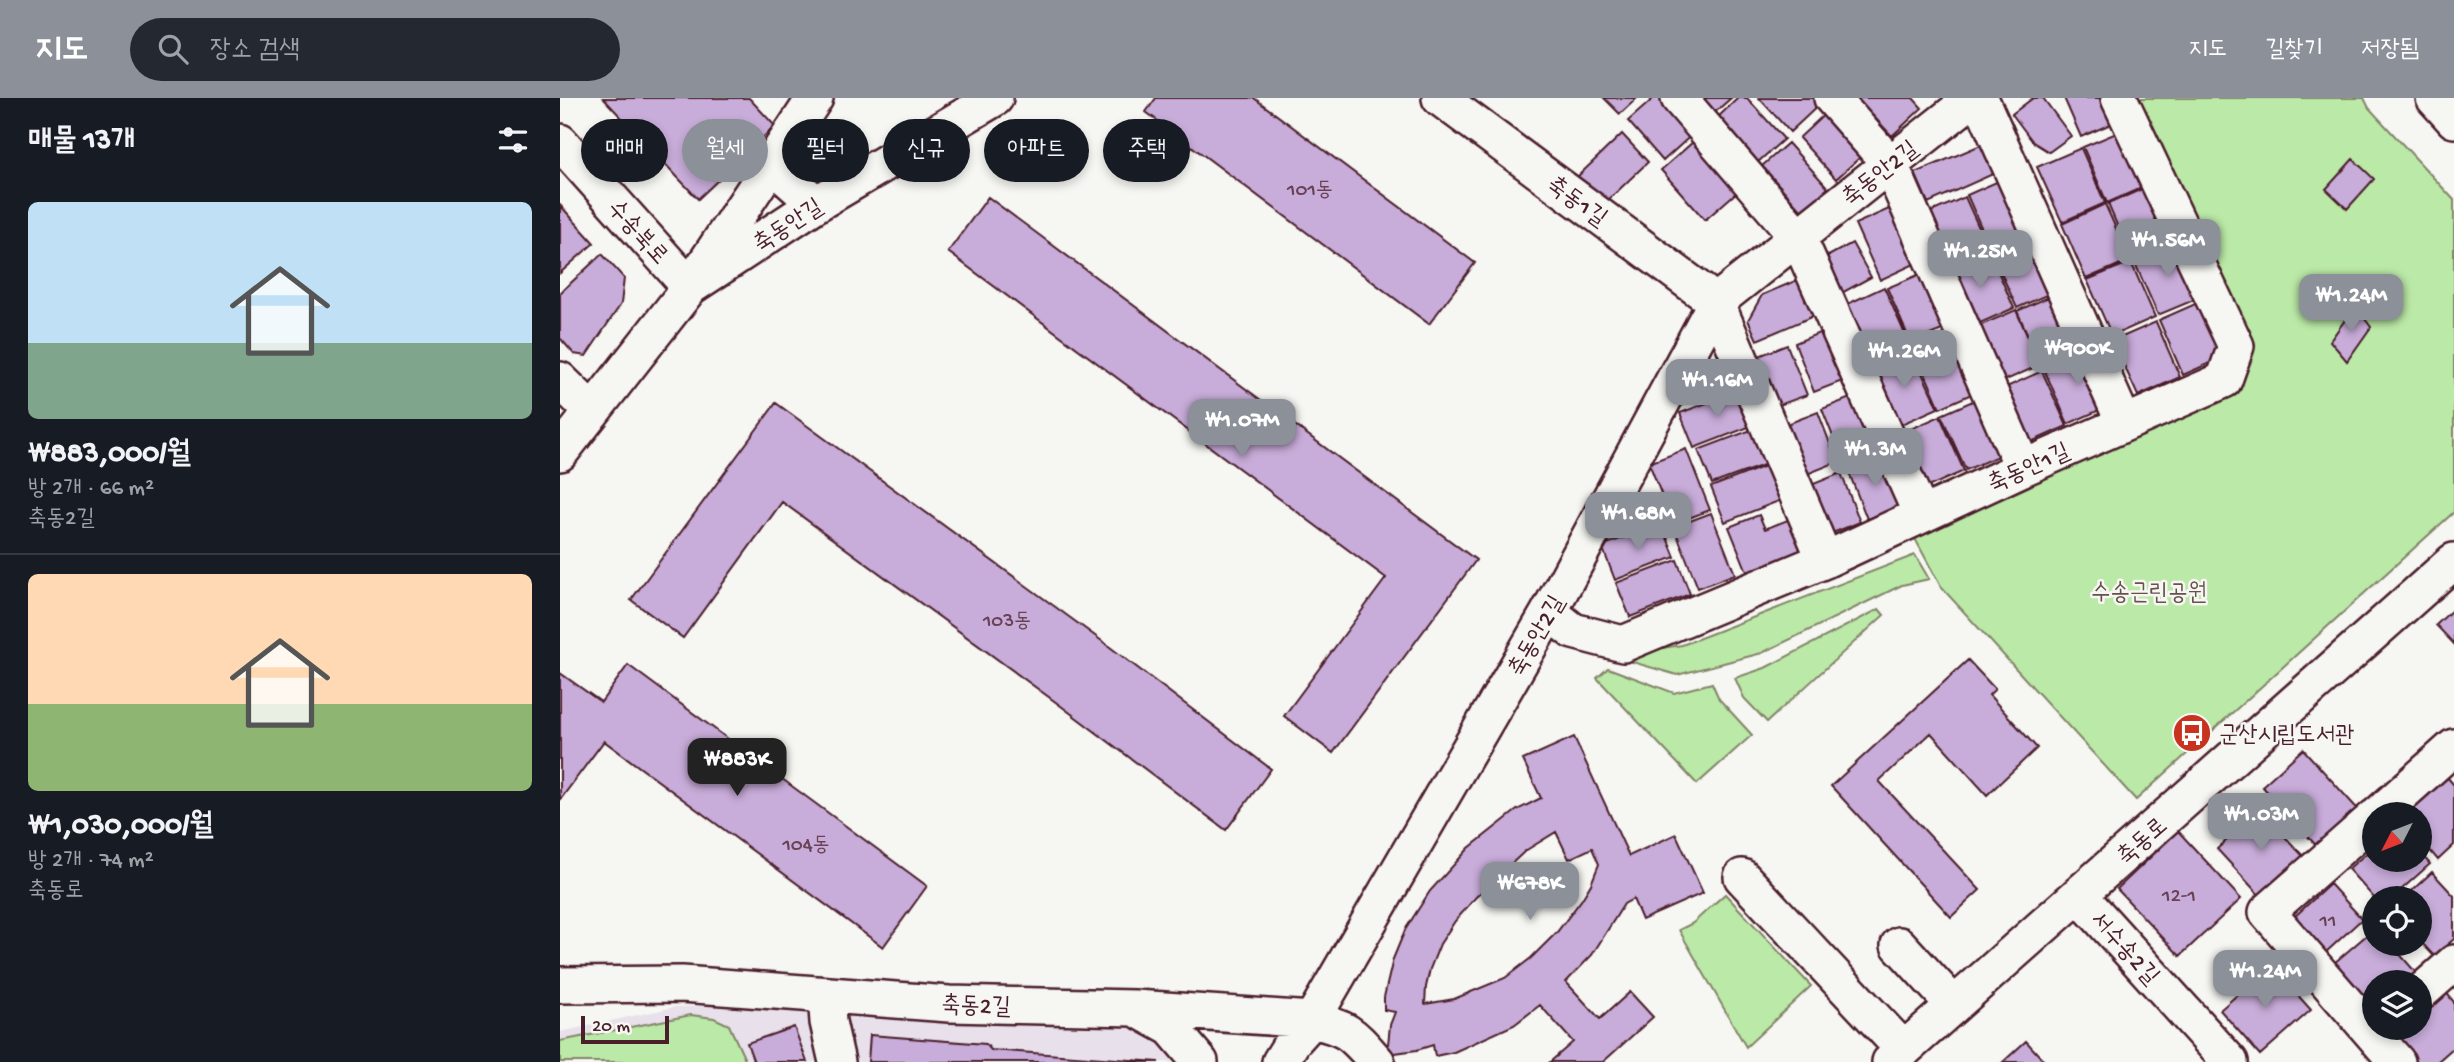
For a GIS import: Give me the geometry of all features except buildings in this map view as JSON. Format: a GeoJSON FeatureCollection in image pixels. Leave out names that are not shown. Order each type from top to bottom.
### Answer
{"type":"FeatureCollection","features":[{"type":"Feature","properties":{"kind":"street","name":"축동안길"},"geometry":{"type":"LineString","coordinates":[[690,288],[817,204],[995,98]]}},
{"type":"Feature","properties":{"kind":"street","name":"축동1길"},"geometry":{"type":"LineString","coordinates":[[1440,98],[1716,302]]}},
{"type":"Feature","properties":{"kind":"street"},"geometry":{"type":"LineString","coordinates":[[1679,98],[1798,237],[1921,514]]}},
{"type":"Feature","properties":{"kind":"street"},"geometry":{"type":"LineString","coordinates":[[1832,98],[1890,164],[2023,468]]}},
{"type":"Feature","properties":{"kind":"street","name":"축동안2길"},"geometry":{"type":"LineString","coordinates":[[1280,1062],[1293,1041],[1312,1020],[1549,612],[1716,302],[1973,98]]}},
{"type":"Feature","properties":{"kind":"street"},"geometry":{"type":"LineString","coordinates":[[1980,98],[2124,423]]}},
{"type":"Feature","properties":{"kind":"street","name":"축동안1길"},"geometry":{"type":"LineString","coordinates":[[1549,612],[1573,631],[1623,643],[1825,560],[1921,514],[2224,380],[2236,346],[2119,98]]}},
{"type":"Feature","properties":{"kind":"street"},"geometry":{"type":"LineString","coordinates":[[2434,98],[2454,120]]}},
{"type":"Feature","properties":{"kind":"street","name":"축동안길"},"geometry":{"type":"LineString","coordinates":[[560,453],[690,288],[770,163],[801,104]]}},
{"type":"Feature","properties":{"kind":"street","name":"수송북로"},"geometry":{"type":"LineString","coordinates":[[560,142],[690,288]]}},
{"type":"Feature","properties":{"kind":"street"},"geometry":{"type":"LineString","coordinates":[[770,163],[817,204]]}},
{"type":"Feature","properties":{"kind":"street"},"geometry":{"type":"LineString","coordinates":[[1716,302],[1825,560]]}},
{"type":"Feature","properties":{"kind":"street"},"geometry":{"type":"LineString","coordinates":[[560,380],[592,411]]}},
{"type":"Feature","properties":{"kind":"street","name":"축동로"},"geometry":{"type":"LineString","coordinates":[[1897,1056],[2454,561]]}},
{"type":"Feature","properties":{"kind":"street"},"geometry":{"type":"LineString","coordinates":[[2392,802],[2454,747]]}},
{"type":"Feature","properties":{"kind":"street"},"geometry":{"type":"LineString","coordinates":[[2362,828],[2267,912],[2362,1014]]}},
{"type":"Feature","properties":{"kind":"street"},"geometry":{"type":"LineString","coordinates":[[1742,877],[1897,1056]]}},
{"type":"Feature","properties":{"kind":"street","name":"서수송2길"},"geometry":{"type":"LineString","coordinates":[[2079,895],[2230,1062]]}},
{"type":"Feature","properties":{"kind":"street"},"geometry":{"type":"LineString","coordinates":[[1899,945],[1954,1005]]}},
{"type":"Feature","properties":{"kind":"street"},"geometry":{"type":"LineString","coordinates":[[2432,982],[2454,962]]}},
{"type":"Feature","properties":{"kind":"street","name":"축동2길"},"geometry":{"type":"LineString","coordinates":[[560,985],[682,984],[949,1004],[1135,1009],[1312,1020],[1339,1026],[1352,1035],[1377,1062]]}},
{"type":"Feature","properties":{"kind":"street"},"geometry":{"type":"LineString","coordinates":[[826,995],[828,1023],[837,1062]]}},
{"type":"Feature","properties":{"kind":"street"},"geometry":{"type":"LineString","coordinates":[[1135,1009],[1171,1028],[1200,1062]]}},
{"type":"Feature","properties":{"kind":"street"},"geometry":{"type":"LineString","coordinates":[[2384,1040],[2397,1062]]}},
{"type":"Feature","properties":{"kind":"shaded area"},"geometry":{"type":"Polygon","coordinates":[[[743,1005],[1171,1028],[1200,1062],[560,1062],[560,1032],[675,1007],[743,1005]]]}},
{"type":"Feature","properties":{"kind":"green space","name":"수송근린공원"},"geometry":{"type":"Polygon","coordinates":[[[2137,98],[2364,98],[2369,108],[2454,200],[2454,512],[2136,800],[1941,587],[1912,533],[2238,389],[2137,98]]]}},
{"type":"Feature","properties":{"kind":"green space"},"geometry":{"type":"Polygon","coordinates":[[[1915,555],[1929,579],[1902,585],[1762,653],[1677,675],[1622,659],[1627,653],[1682,645],[1915,555]]]}},
{"type":"Feature","properties":{"kind":"green space"},"geometry":{"type":"Polygon","coordinates":[[[1879,609],[1884,615],[1767,722],[1744,698],[1735,678],[1765,668],[1879,609]]]}},
{"type":"Feature","properties":{"kind":"green space"},"geometry":{"type":"Polygon","coordinates":[[[1608,668],[1674,693],[1712,683],[1719,699],[1752,735],[1697,784],[1597,678],[1608,668]]]}},
{"type":"Feature","properties":{"kind":"green space"},"geometry":{"type":"Polygon","coordinates":[[[1725,894],[1811,986],[1746,1047],[1679,930],[1693,923],[1725,894]]]}},
{"type":"Feature","properties":{"kind":"green space"},"geometry":{"type":"Polygon","coordinates":[[[691,1015],[714,1018],[729,1025],[746,1062],[560,1062],[560,1041],[691,1015]]]}},
{"type":"Feature","properties":{"kind":"place","name":"군산시립도서관"},"geometry":{"type":"Point","coordinates":[2192,733]}}]}
